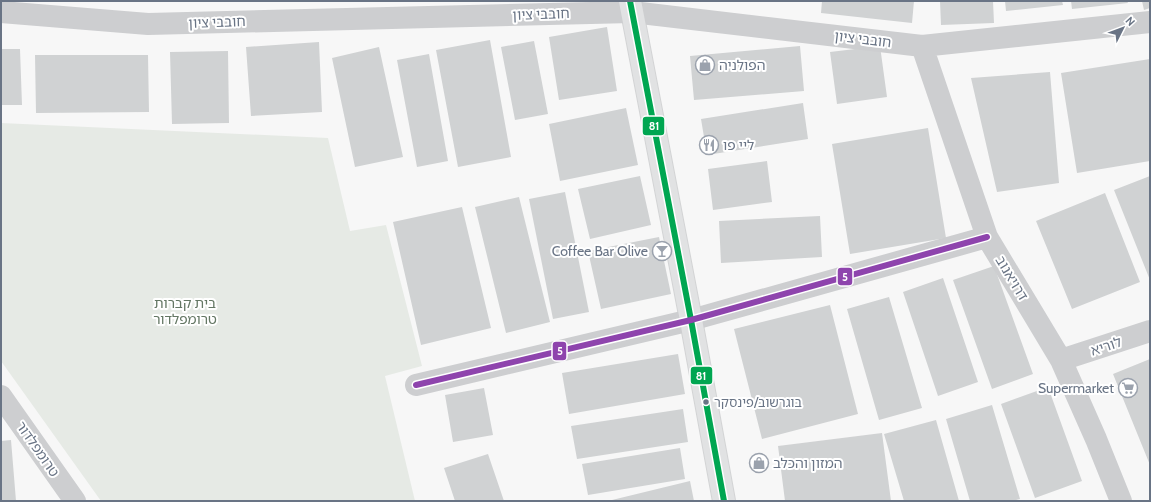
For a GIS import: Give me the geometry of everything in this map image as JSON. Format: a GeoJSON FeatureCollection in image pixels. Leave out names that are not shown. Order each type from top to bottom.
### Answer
{"type":"FeatureCollection","features":[{"type":"Feature","properties":{"kind":"street","name":"חובבי ציון"},"geometry":{"type":"LineString","coordinates":[[1,12],[148,24],[631,6],[922,46],[1150,22]]}},
{"type":"Feature","properties":{"kind":"street"},"geometry":{"type":"LineString","coordinates":[[631,6],[724,501]]}},
{"type":"Feature","properties":{"kind":"street","name":"דרויאנוב"},"geometry":{"type":"LineString","coordinates":[[922,46],[987,237],[1061,360],[1096,439],[1121,501]]}},
{"type":"Feature","properties":{"kind":"street"},"geometry":{"type":"LineString","coordinates":[[416,385],[691,320],[987,237]]}},
{"type":"Feature","properties":{"kind":"street","name":"לוריא"},"geometry":{"type":"LineString","coordinates":[[1061,360],[1150,331]]}},
{"type":"Feature","properties":{"kind":"street","name":"טרומפלדור"},"geometry":{"type":"LineString","coordinates":[[1,396],[74,501]]}},
{"type":"Feature","properties":{"kind":"green space","name":"בית קברות טרומפלדור"},"geometry":{"type":"Polygon","coordinates":[[[1,123],[328,138],[350,231],[386,225],[422,366],[385,376],[415,501],[101,501],[1,361],[1,123]]]}},
{"type":"Feature","properties":{"kind":"building"},"geometry":{"type":"Polygon","coordinates":[[[822,1],[914,1],[912,23],[821,13],[822,1]]]}},
{"type":"Feature","properties":{"kind":"building"},"geometry":{"type":"Polygon","coordinates":[[[940,1],[993,1],[994,23],[941,25],[940,1]]]}},
{"type":"Feature","properties":{"kind":"building"},"geometry":{"type":"Polygon","coordinates":[[[1005,1],[1062,1],[1063,5],[1006,11],[1005,1]]]}},
{"type":"Feature","properties":{"kind":"building"},"geometry":{"type":"Polygon","coordinates":[[[1071,1],[1127,1],[1128,3],[1072,9],[1071,1]]]}},
{"type":"Feature","properties":{"kind":"building"},"geometry":{"type":"Polygon","coordinates":[[[1142,1],[1150,1],[1150,8],[1144,10],[1142,1]]]}},
{"type":"Feature","properties":{"kind":"building"},"geometry":{"type":"Polygon","coordinates":[[[607,27],[617,91],[559,100],[549,37],[607,27]]]}},
{"type":"Feature","properties":{"kind":"building"},"geometry":{"type":"Polygon","coordinates":[[[490,40],[511,157],[458,167],[436,50],[490,40]]]}},
{"type":"Feature","properties":{"kind":"building"},"geometry":{"type":"Polygon","coordinates":[[[534,41],[548,114],[515,120],[501,47],[534,41]]]}},
{"type":"Feature","properties":{"kind":"building"},"geometry":{"type":"Polygon","coordinates":[[[319,42],[322,112],[251,116],[246,47],[319,42]]]}},
{"type":"Feature","properties":{"kind":"building"},"geometry":{"type":"Polygon","coordinates":[[[800,46],[804,91],[694,100],[690,56],[800,46]]]}},
{"type":"Feature","properties":{"kind":"building"},"geometry":{"type":"Polygon","coordinates":[[[880,46],[887,97],[837,104],[830,52],[880,46]]]}},
{"type":"Feature","properties":{"kind":"building"},"geometry":{"type":"Polygon","coordinates":[[[379,47],[403,157],[355,167],[332,58],[379,47]]]}},
{"type":"Feature","properties":{"kind":"building"},"geometry":{"type":"Polygon","coordinates":[[[1,49],[20,49],[22,105],[1,105],[1,49]]]}},
{"type":"Feature","properties":{"kind":"building"},"geometry":{"type":"Polygon","coordinates":[[[228,51],[229,123],[172,124],[170,52],[228,51]]]}},
{"type":"Feature","properties":{"kind":"building"},"geometry":{"type":"Polygon","coordinates":[[[429,54],[448,161],[417,167],[397,60],[429,54]]]}},
{"type":"Feature","properties":{"kind":"building"},"geometry":{"type":"Polygon","coordinates":[[[35,55],[148,55],[149,112],[36,113],[35,55]]]}},
{"type":"Feature","properties":{"kind":"building"},"geometry":{"type":"Polygon","coordinates":[[[1150,59],[1150,161],[1077,173],[1061,73],[1150,59]]]}},
{"type":"Feature","properties":{"kind":"building"},"geometry":{"type":"Polygon","coordinates":[[[1050,72],[1059,183],[997,192],[971,78],[1050,72]]]}},
{"type":"Feature","properties":{"kind":"building"},"geometry":{"type":"Polygon","coordinates":[[[803,103],[808,139],[707,155],[701,119],[803,103]]]}},
{"type":"Feature","properties":{"kind":"building"},"geometry":{"type":"Polygon","coordinates":[[[626,108],[638,165],[560,181],[549,124],[626,108]]]}},
{"type":"Feature","properties":{"kind":"building"},"geometry":{"type":"Polygon","coordinates":[[[928,128],[946,238],[850,254],[832,144],[928,128]]]}},
{"type":"Feature","properties":{"kind":"building"},"geometry":{"type":"Polygon","coordinates":[[[767,161],[772,202],[713,210],[708,169],[767,161]]]}},
{"type":"Feature","properties":{"kind":"building"},"geometry":{"type":"Polygon","coordinates":[[[640,176],[651,225],[590,239],[578,189],[640,176]]]}},
{"type":"Feature","properties":{"kind":"building"},"geometry":{"type":"Polygon","coordinates":[[[1150,176],[1150,280],[1114,190],[1150,176]]]}},
{"type":"Feature","properties":{"kind":"building"},"geometry":{"type":"Polygon","coordinates":[[[565,192],[589,312],[553,319],[529,199],[565,192]]]}},
{"type":"Feature","properties":{"kind":"building"},"geometry":{"type":"Polygon","coordinates":[[[1105,193],[1140,282],[1072,309],[1036,221],[1105,193]]]}},
{"type":"Feature","properties":{"kind":"building"},"geometry":{"type":"Polygon","coordinates":[[[519,197],[550,322],[506,333],[475,207],[519,197]]]}},
{"type":"Feature","properties":{"kind":"building"},"geometry":{"type":"Polygon","coordinates":[[[462,207],[491,328],[421,345],[393,222],[462,207]]]}},
{"type":"Feature","properties":{"kind":"building"},"geometry":{"type":"Polygon","coordinates":[[[820,216],[822,257],[721,263],[719,221],[820,216]]]}},
{"type":"Feature","properties":{"kind":"building"},"geometry":{"type":"Polygon","coordinates":[[[659,237],[671,294],[601,309],[588,251],[659,237]]]}},
{"type":"Feature","properties":{"kind":"building"},"geometry":{"type":"Polygon","coordinates":[[[994,266],[1033,374],[992,389],[953,280],[994,266]]]}},
{"type":"Feature","properties":{"kind":"building"},"geometry":{"type":"Polygon","coordinates":[[[943,278],[978,382],[938,396],[903,292],[943,278]]]}},
{"type":"Feature","properties":{"kind":"building"},"geometry":{"type":"Polygon","coordinates":[[[889,297],[922,408],[879,420],[847,309],[889,297]]]}},
{"type":"Feature","properties":{"kind":"building"},"geometry":{"type":"Polygon","coordinates":[[[830,305],[858,414],[762,439],[734,329],[830,305]]]}},
{"type":"Feature","properties":{"kind":"building"},"geometry":{"type":"Polygon","coordinates":[[[678,354],[685,394],[569,414],[562,373],[678,354]]]}},
{"type":"Feature","properties":{"kind":"building"},"geometry":{"type":"Polygon","coordinates":[[[1150,359],[1150,465],[1113,374],[1150,359]]]}},
{"type":"Feature","properties":{"kind":"building"},"geometry":{"type":"Polygon","coordinates":[[[1048,387],[1082,481],[1035,498],[1001,404],[1048,387]]]}},
{"type":"Feature","properties":{"kind":"building"},"geometry":{"type":"Polygon","coordinates":[[[484,388],[493,435],[453,442],[445,395],[484,388]]]}},
{"type":"Feature","properties":{"kind":"building"},"geometry":{"type":"Polygon","coordinates":[[[992,405],[1020,499],[1012,501],[970,501],[946,419],[992,405]]]}},
{"type":"Feature","properties":{"kind":"building"},"geometry":{"type":"Polygon","coordinates":[[[683,409],[688,442],[577,459],[571,426],[683,409]]]}},
{"type":"Feature","properties":{"kind":"building"},"geometry":{"type":"Polygon","coordinates":[[[936,420],[959,501],[904,501],[884,434],[936,420]]]}},
{"type":"Feature","properties":{"kind":"building"},"geometry":{"type":"Polygon","coordinates":[[[882,433],[891,501],[785,501],[778,446],[882,433]]]}},
{"type":"Feature","properties":{"kind":"building"},"geometry":{"type":"Polygon","coordinates":[[[11,440],[16,501],[1,501],[1,441],[11,440]]]}},
{"type":"Feature","properties":{"kind":"building"},"geometry":{"type":"Polygon","coordinates":[[[680,448],[685,479],[588,495],[582,464],[680,448]]]}},
{"type":"Feature","properties":{"kind":"building"},"geometry":{"type":"Polygon","coordinates":[[[488,454],[504,501],[455,501],[444,468],[488,454]]]}},
{"type":"Feature","properties":{"kind":"building"},"geometry":{"type":"Polygon","coordinates":[[[690,481],[694,501],[612,501],[612,500],[690,481]]]}},
{"type":"Feature","properties":{"kind":"transit line","name":"81"},"geometry":{"type":"LineString","coordinates":[[630,1],[724,501]]}},
{"type":"Feature","properties":{"kind":"transit line","name":"5"},"geometry":{"type":"LineString","coordinates":[[416,385],[691,320],[987,237]]}},
{"type":"Feature","properties":{"kind":"place","name":"הפולניה"},"geometry":{"type":"Point","coordinates":[705,65]}},
{"type":"Feature","properties":{"kind":"place","name":"ליי פו"},"geometry":{"type":"Point","coordinates":[709,145]}},
{"type":"Feature","properties":{"kind":"place","name":"Coffee Bar Olive"},"geometry":{"type":"Point","coordinates":[662,251]}},
{"type":"Feature","properties":{"kind":"place","name":"Supermarket"},"geometry":{"type":"Point","coordinates":[1128,388]}},
{"type":"Feature","properties":{"kind":"place","name":"בוגרשוב/פינסקר"},"geometry":{"type":"Point","coordinates":[706,402]}},
{"type":"Feature","properties":{"kind":"place","name":"המזון והכלב"},"geometry":{"type":"Point","coordinates":[759,463]}}]}
